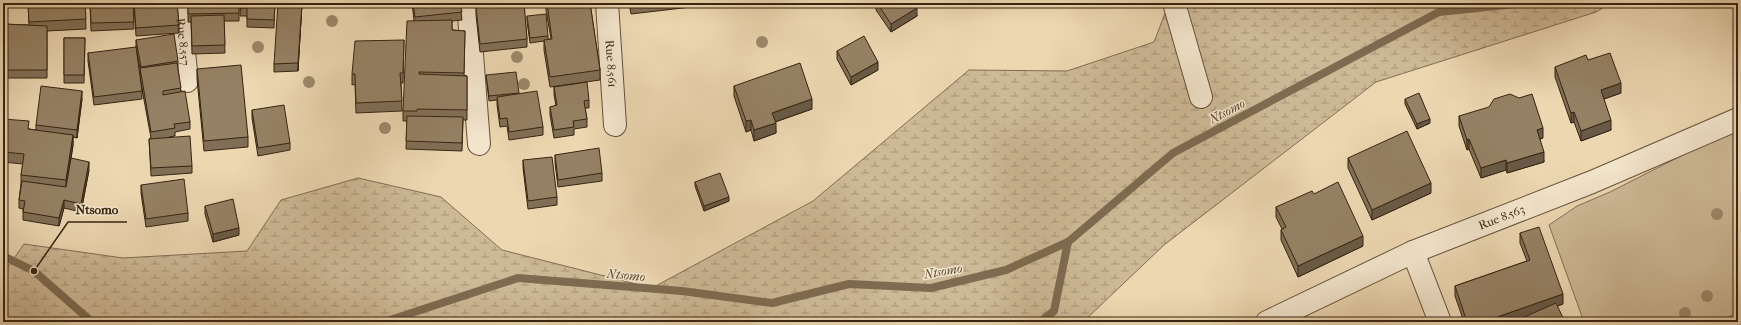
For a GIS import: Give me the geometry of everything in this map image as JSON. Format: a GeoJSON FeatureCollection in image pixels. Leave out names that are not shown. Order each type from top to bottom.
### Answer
{"type":"FeatureCollection","features":[{"type":"Feature","properties":{"kind":"street","name":"Rue 8.557"},"geometry":{"type":"LineString","coordinates":[[179,3],[187,80]]}},
{"type":"Feature","properties":{"kind":"street"},"geometry":{"type":"LineString","coordinates":[[468,3],[479,144]]}},
{"type":"Feature","properties":{"kind":"street","name":"Rue 8.561"},"geometry":{"type":"LineString","coordinates":[[607,3],[615,124]]}},
{"type":"Feature","properties":{"kind":"street"},"geometry":{"type":"LineString","coordinates":[[1174,3],[1201,97]]}},
{"type":"Feature","properties":{"kind":"street","name":"Rue 8.563"},"geometry":{"type":"LineString","coordinates":[[1267,322],[1413,252],[1592,182],[1738,119]]}},
{"type":"Feature","properties":{"kind":"street"},"geometry":{"type":"LineString","coordinates":[[1413,252],[1440,322]]}},
{"type":"Feature","properties":{"kind":"green space"},"geometry":{"type":"Polygon","coordinates":[[[1169,3],[1611,3],[1596,12],[1376,82],[1164,245],[1083,322],[3,322],[3,274],[24,244],[123,258],[247,251],[281,200],[358,178],[441,197],[502,250],[652,288],[813,201],[969,70],[1067,71],[1154,42],[1169,3]]]}},
{"type":"Feature","properties":{"kind":"green space"},"geometry":{"type":"Polygon","coordinates":[[[1726,133],[1738,134],[1738,313],[1715,322],[1584,322],[1549,225],[1577,206],[1610,192],[1726,133]]]}},
{"type":"Feature","properties":{"kind":"building"},"geometry":{"type":"Polygon","coordinates":[[[28,3],[85,3],[86,19],[29,22],[28,3]]]}},
{"type":"Feature","properties":{"kind":"building"},"geometry":{"type":"Polygon","coordinates":[[[90,3],[133,3],[134,22],[91,23],[90,3]]]}},
{"type":"Feature","properties":{"kind":"building"},"geometry":{"type":"Polygon","coordinates":[[[134,3],[177,3],[179,25],[136,28],[134,3]]]}},
{"type":"Feature","properties":{"kind":"building"},"geometry":{"type":"Polygon","coordinates":[[[188,3],[239,3],[239,13],[188,14],[188,3]]]}},
{"type":"Feature","properties":{"kind":"building"},"geometry":{"type":"Polygon","coordinates":[[[241,3],[275,3],[274,20],[247,19],[247,8],[240,8],[241,3]]]}},
{"type":"Feature","properties":{"kind":"building"},"geometry":{"type":"Polygon","coordinates":[[[278,3],[302,3],[298,63],[274,64],[278,3]]]}},
{"type":"Feature","properties":{"kind":"building"},"geometry":{"type":"Polygon","coordinates":[[[413,3],[460,3],[462,12],[415,17],[413,3]]]}},
{"type":"Feature","properties":{"kind":"building"},"geometry":{"type":"Polygon","coordinates":[[[496,3],[524,3],[527,39],[480,44],[476,7],[496,5],[496,3]]]}},
{"type":"Feature","properties":{"kind":"building"},"geometry":{"type":"Polygon","coordinates":[[[547,3],[590,3],[600,70],[550,77],[544,40],[552,39],[547,3]]]}},
{"type":"Feature","properties":{"kind":"building"},"geometry":{"type":"Polygon","coordinates":[[[877,3],[914,3],[917,8],[891,24],[877,3]]]}},
{"type":"Feature","properties":{"kind":"building"},"geometry":{"type":"Polygon","coordinates":[[[546,14],[548,36],[530,38],[527,16],[546,14]]]}},
{"type":"Feature","properties":{"kind":"building"},"geometry":{"type":"Polygon","coordinates":[[[224,15],[225,45],[192,46],[191,16],[224,15]]]}},
{"type":"Feature","properties":{"kind":"building"},"geometry":{"type":"Polygon","coordinates":[[[452,20],[452,30],[465,31],[464,73],[419,72],[419,74],[467,76],[467,110],[417,109],[417,111],[403,111],[407,21],[452,20]]]}},
{"type":"Feature","properties":{"kind":"building"},"geometry":{"type":"Polygon","coordinates":[[[3,24],[47,26],[47,70],[3,70],[3,24]]]}},
{"type":"Feature","properties":{"kind":"building"},"geometry":{"type":"Polygon","coordinates":[[[174,34],[178,61],[141,67],[136,40],[174,34]]]}},
{"type":"Feature","properties":{"kind":"building"},"geometry":{"type":"Polygon","coordinates":[[[864,36],[878,62],[851,77],[837,51],[864,36]]]}},
{"type":"Feature","properties":{"kind":"building"},"geometry":{"type":"Polygon","coordinates":[[[64,38],[85,38],[84,75],[64,75],[64,38]]]}},
{"type":"Feature","properties":{"kind":"building"},"geometry":{"type":"Polygon","coordinates":[[[404,40],[403,73],[400,73],[402,101],[356,103],[355,74],[352,74],[355,41],[404,40]]]}},
{"type":"Feature","properties":{"kind":"building"},"geometry":{"type":"Polygon","coordinates":[[[136,47],[142,91],[94,97],[88,53],[136,47]]]}},
{"type":"Feature","properties":{"kind":"building"},"geometry":{"type":"Polygon","coordinates":[[[1610,53],[1621,83],[1601,90],[1611,120],[1581,131],[1574,112],[1571,113],[1555,67],[1586,55],[1588,60],[1610,53]]]}},
{"type":"Feature","properties":{"kind":"building"},"geometry":{"type":"Polygon","coordinates":[[[177,63],[181,88],[163,91],[163,95],[185,91],[190,122],[174,124],[175,128],[151,132],[140,68],[177,63]]]}},
{"type":"Feature","properties":{"kind":"building"},"geometry":{"type":"Polygon","coordinates":[[[800,63],[812,99],[772,113],[776,123],[754,130],[751,120],[746,121],[734,86],[800,63]]]}},
{"type":"Feature","properties":{"kind":"building"},"geometry":{"type":"Polygon","coordinates":[[[241,65],[248,137],[204,141],[197,69],[241,65]]]}},
{"type":"Feature","properties":{"kind":"building"},"geometry":{"type":"Polygon","coordinates":[[[516,72],[519,93],[489,96],[486,75],[516,72]]]}},
{"type":"Feature","properties":{"kind":"building"},"geometry":{"type":"Polygon","coordinates":[[[587,82],[589,100],[584,101],[587,119],[573,121],[574,127],[554,130],[550,107],[557,105],[554,87],[587,82]]]}},
{"type":"Feature","properties":{"kind":"building"},"geometry":{"type":"Polygon","coordinates":[[[41,86],[82,91],[77,130],[36,125],[41,86]]]}},
{"type":"Feature","properties":{"kind":"building"},"geometry":{"type":"Polygon","coordinates":[[[537,91],[543,127],[509,132],[507,118],[500,119],[497,97],[537,91]]]}},
{"type":"Feature","properties":{"kind":"building"},"geometry":{"type":"Polygon","coordinates":[[[1419,93],[1430,119],[1417,124],[1405,99],[1419,93]]]}},
{"type":"Feature","properties":{"kind":"building"},"geometry":{"type":"Polygon","coordinates":[[[1510,94],[1519,98],[1532,94],[1543,128],[1537,130],[1544,152],[1507,163],[1506,160],[1481,168],[1469,139],[1467,140],[1459,116],[1489,107],[1494,99],[1510,94]]]}},
{"type":"Feature","properties":{"kind":"building"},"geometry":{"type":"Polygon","coordinates":[[[284,105],[290,143],[258,148],[252,110],[284,105]]]}},
{"type":"Feature","properties":{"kind":"building"},"geometry":{"type":"Polygon","coordinates":[[[407,116],[463,117],[462,143],[406,141],[407,116]]]}},
{"type":"Feature","properties":{"kind":"building"},"geometry":{"type":"Polygon","coordinates":[[[3,119],[29,121],[28,129],[73,135],[66,180],[21,175],[24,154],[3,152],[3,119]]]}},
{"type":"Feature","properties":{"kind":"building"},"geometry":{"type":"Polygon","coordinates":[[[1407,131],[1431,183],[1372,210],[1348,158],[1407,131]]]}},
{"type":"Feature","properties":{"kind":"building"},"geometry":{"type":"Polygon","coordinates":[[[190,136],[192,166],[151,168],[149,139],[190,136]]]}},
{"type":"Feature","properties":{"kind":"building"},"geometry":{"type":"Polygon","coordinates":[[[599,148],[602,173],[558,180],[555,155],[599,148]]]}},
{"type":"Feature","properties":{"kind":"building"},"geometry":{"type":"Polygon","coordinates":[[[552,157],[557,197],[528,201],[523,160],[552,157]]]}},
{"type":"Feature","properties":{"kind":"building"},"geometry":{"type":"Polygon","coordinates":[[[71,158],[89,162],[81,204],[64,200],[59,218],[23,212],[25,201],[19,200],[22,181],[66,187],[71,158]]]}},
{"type":"Feature","properties":{"kind":"building"},"geometry":{"type":"Polygon","coordinates":[[[720,173],[729,197],[704,206],[695,182],[720,173]]]}},
{"type":"Feature","properties":{"kind":"building"},"geometry":{"type":"Polygon","coordinates":[[[184,179],[188,213],[146,219],[141,185],[184,179]]]}},
{"type":"Feature","properties":{"kind":"building"},"geometry":{"type":"Polygon","coordinates":[[[1338,182],[1363,236],[1298,266],[1281,230],[1286,227],[1276,207],[1312,191],[1314,194],[1338,182]]]}},
{"type":"Feature","properties":{"kind":"building"},"geometry":{"type":"Polygon","coordinates":[[[233,199],[239,228],[213,234],[205,206],[233,199]]]}},
{"type":"Feature","properties":{"kind":"building"},"geometry":{"type":"Polygon","coordinates":[[[1539,227],[1563,294],[1483,322],[1467,322],[1455,286],[1530,260],[1520,233],[1539,227]]]}},
{"type":"Feature","properties":{"kind":"building"},"geometry":{"type":"Polygon","coordinates":[[[1556,303],[1565,322],[1513,322],[1556,303]]]}},
{"type":"Feature","properties":{"kind":"building"},"geometry":{"type":"Polygon","coordinates":[[[1307,319],[1308,322],[1298,322],[1307,319]]]}},
{"type":"Feature","properties":{"kind":"waterway","name":"Ntsomo"},"geometry":{"type":"LineString","coordinates":[[300,322],[387,321],[518,278],[682,291],[772,303],[849,284],[931,288],[1006,270],[1068,242],[1173,153],[1439,12],[1525,3]]}},
{"type":"Feature","properties":{"kind":"waterway"},"geometry":{"type":"LineString","coordinates":[[1040,322],[1054,311],[1068,242]]}},
{"type":"Feature","properties":{"kind":"waterway","name":"Ntsomo"},"geometry":{"type":"LineString","coordinates":[[3,256],[34,271],[92,322]]}},
{"type":"Feature","properties":{"kind":"place","name":"Ntsomo"},"geometry":{"type":"Point","coordinates":[34,271]}}]}
